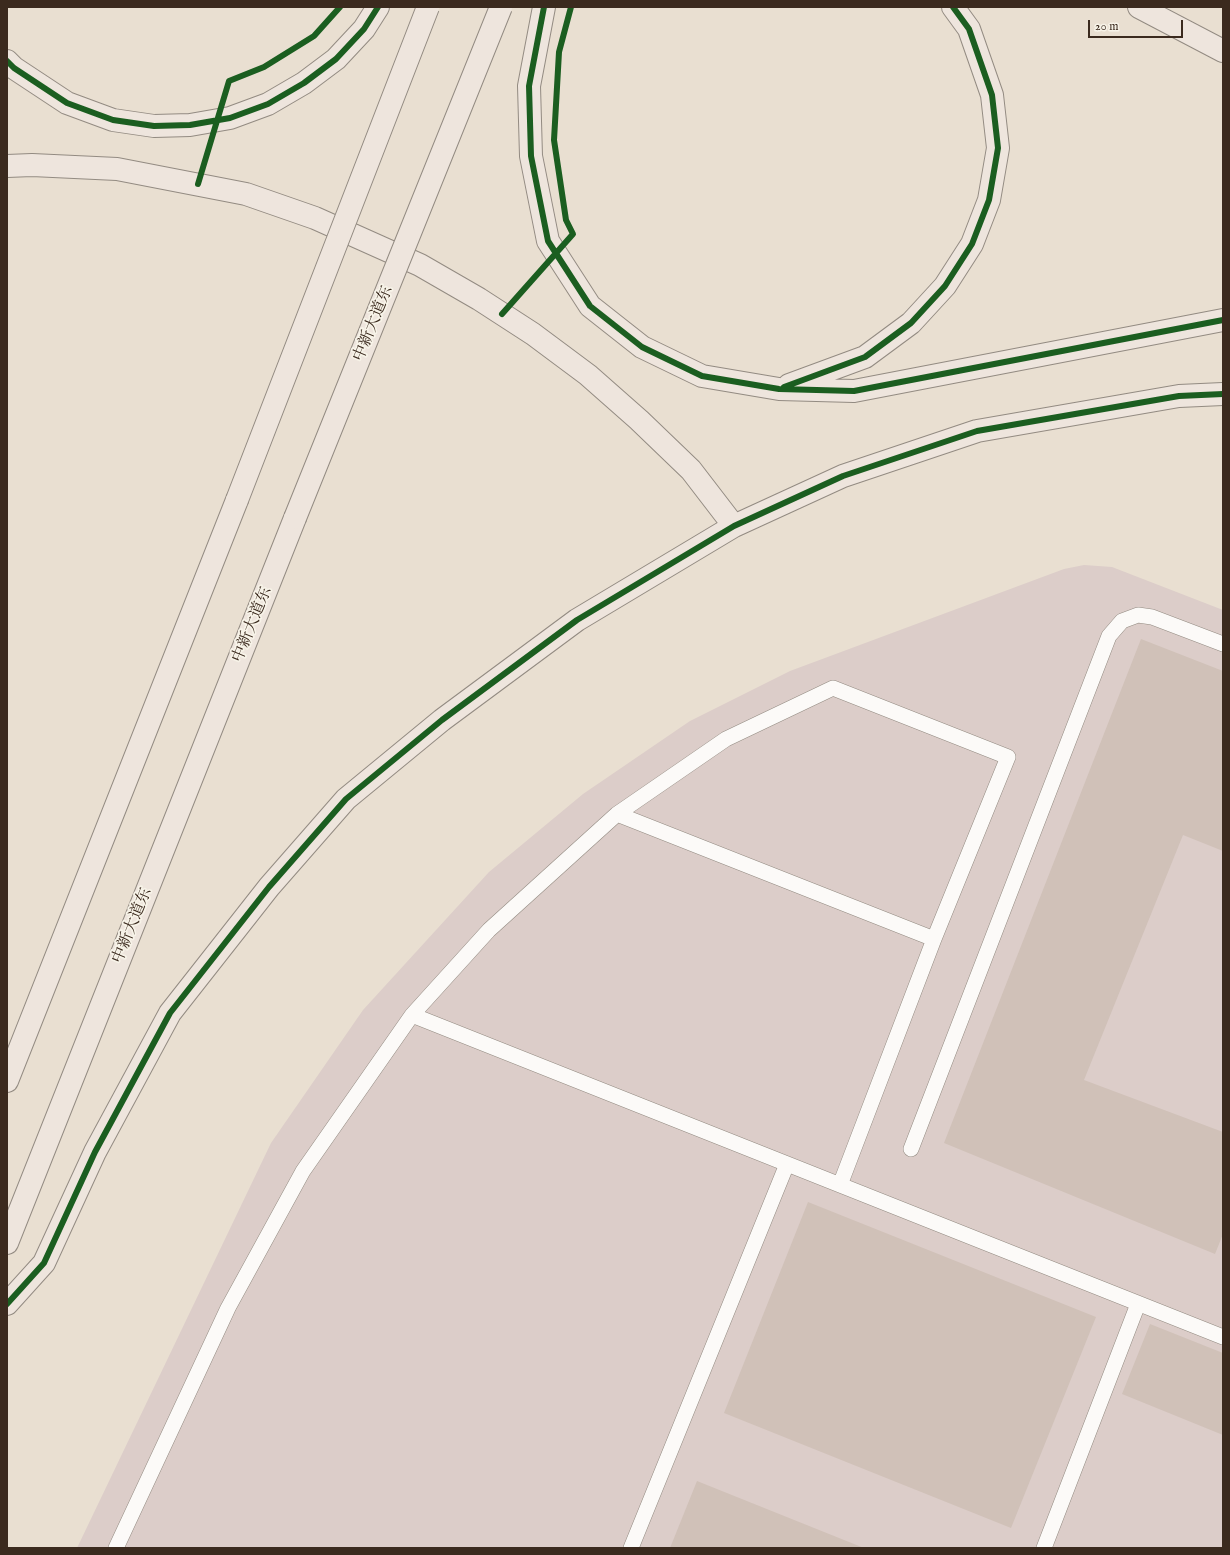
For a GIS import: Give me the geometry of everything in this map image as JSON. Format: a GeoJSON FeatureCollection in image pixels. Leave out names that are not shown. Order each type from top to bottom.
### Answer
{"type":"FeatureCollection","features":[{"type":"Feature","properties":{"kind":"main road"},"geometry":{"type":"LineString","coordinates":[[11,64],[67,103],[113,120],[154,126],[190,125],[230,118],[268,104],[304,83],[336,59],[364,29],[378,7]]}},
{"type":"Feature","properties":{"kind":"main road"},"geometry":{"type":"LineString","coordinates":[[7,1081],[428,7]]}},
{"type":"Feature","properties":{"kind":"main road","name":"中新大道东"},"geometry":{"type":"LineString","coordinates":[[7,1243],[295,518],[501,7]]}},
{"type":"Feature","properties":{"kind":"main road"},"geometry":{"type":"LineString","coordinates":[[544,7],[529,86],[531,156],[548,241],[590,306],[642,347],[702,376],[779,389],[854,391],[1223,320]]}},
{"type":"Feature","properties":{"kind":"main road"},"geometry":{"type":"LineString","coordinates":[[779,389],[865,357],[911,323],[945,286],[972,244],[989,200],[998,148],[992,95],[969,29],[953,7]]}},
{"type":"Feature","properties":{"kind":"main road"},"geometry":{"type":"LineString","coordinates":[[1140,7],[1223,51]]}},
{"type":"Feature","properties":{"kind":"main road"},"geometry":{"type":"LineString","coordinates":[[7,166],[32,165],[117,169],[246,194],[315,218],[420,265],[479,299],[533,334],[588,375],[639,420],[691,470],[734,526]]}},
{"type":"Feature","properties":{"kind":"main road"},"geometry":{"type":"LineString","coordinates":[[7,1304],[44,1263],[95,1152],[170,1013],[269,887],[346,799],[442,720],[577,620],[734,526],[843,476],[977,431],[1179,396],[1223,394]]}},
{"type":"Feature","properties":{"kind":"lane"},"geometry":{"type":"LineString","coordinates":[[911,1149],[1108,636],[1122,621],[1138,615],[1152,616],[1223,644]]}},
{"type":"Feature","properties":{"kind":"lane"},"geometry":{"type":"LineString","coordinates":[[116,1548],[228,1308],[303,1170],[412,1015],[489,930],[617,814],[726,739],[833,688],[1008,757],[934,939],[840,1185]]}},
{"type":"Feature","properties":{"kind":"lane"},"geometry":{"type":"LineString","coordinates":[[617,814],[934,939]]}},
{"type":"Feature","properties":{"kind":"lane"},"geometry":{"type":"LineString","coordinates":[[412,1015],[1223,1337]]}},
{"type":"Feature","properties":{"kind":"lane"},"geometry":{"type":"LineString","coordinates":[[631,1548],[787,1164]]}},
{"type":"Feature","properties":{"kind":"lane"},"geometry":{"type":"LineString","coordinates":[[1044,1548],[1138,1304]]}},
{"type":"Feature","properties":{"kind":"shaded area"},"geometry":{"type":"Polygon","coordinates":[[[1084,565],[1112,567],[1223,610],[1222,1548],[77,1548],[271,1143],[363,1010],[489,872],[583,794],[690,721],[790,671],[1064,569],[1084,565]]]}},
{"type":"Feature","properties":{"kind":"building"},"geometry":{"type":"Polygon","coordinates":[[[1141,639],[1223,671],[1223,851],[1183,835],[1084,1080],[1223,1132],[1223,1234],[1215,1254],[944,1143],[1141,639]]]}},
{"type":"Feature","properties":{"kind":"building"},"geometry":{"type":"Polygon","coordinates":[[[808,1202],[1096,1317],[1011,1528],[724,1413],[808,1202]]]}},
{"type":"Feature","properties":{"kind":"building"},"geometry":{"type":"Polygon","coordinates":[[[1150,1324],[1223,1353],[1223,1435],[1122,1394],[1150,1324]]]}},
{"type":"Feature","properties":{"kind":"building"},"geometry":{"type":"Polygon","coordinates":[[[697,1481],[864,1548],[670,1548],[697,1481]]]}},
{"type":"Feature","properties":{"kind":"cycle path"},"geometry":{"type":"LineString","coordinates":[[198,184],[229,81],[264,67],[314,36],[340,7]]}},
{"type":"Feature","properties":{"kind":"cycle path"},"geometry":{"type":"LineString","coordinates":[[7,61],[14,68],[67,103],[113,120],[154,126],[190,125],[230,118],[268,104],[304,83],[336,59],[364,29],[378,7]]}},
{"type":"Feature","properties":{"kind":"cycle path"},"geometry":{"type":"LineString","coordinates":[[544,7],[529,86],[531,156],[548,241],[590,306],[642,347],[702,376],[779,389],[854,391],[1223,320]]}},
{"type":"Feature","properties":{"kind":"cycle path"},"geometry":{"type":"LineString","coordinates":[[502,314],[573,234],[566,220],[554,140],[559,52],[571,7]]}},
{"type":"Feature","properties":{"kind":"cycle path"},"geometry":{"type":"LineString","coordinates":[[784,387],[865,357],[911,323],[945,286],[972,244],[989,200],[998,148],[992,95],[969,29],[953,7]]}},
{"type":"Feature","properties":{"kind":"cycle path"},"geometry":{"type":"LineString","coordinates":[[7,1304],[44,1263],[95,1152],[170,1013],[269,887],[346,799],[442,720],[577,620],[734,526],[843,476],[977,431],[1179,396],[1223,394]]}}]}
